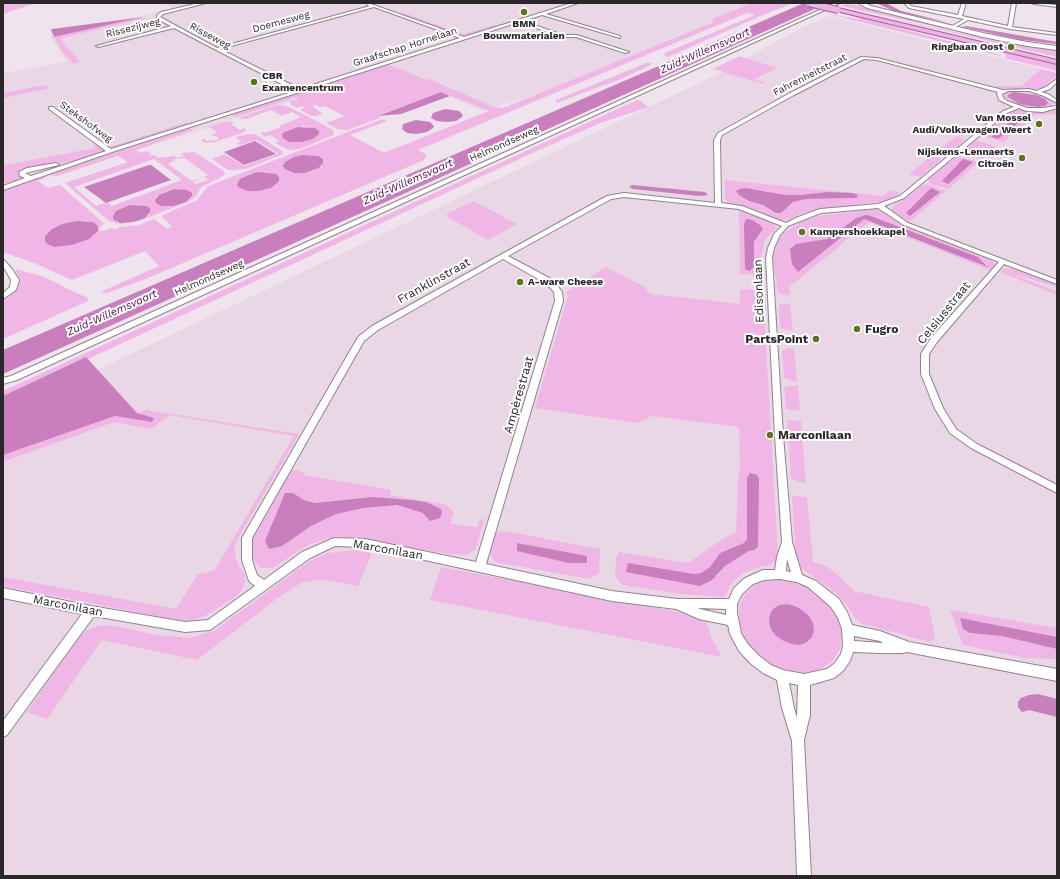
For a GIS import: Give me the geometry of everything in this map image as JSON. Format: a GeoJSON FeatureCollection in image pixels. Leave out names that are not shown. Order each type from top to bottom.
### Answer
{"type":"FeatureCollection","features":[{"type":"Feature","properties":{"kind":"main road"},"geometry":{"type":"LineString","coordinates":[[810,3],[838,7]]}},
{"type":"Feature","properties":{"kind":"main road"},"geometry":{"type":"LineString","coordinates":[[817,3],[1057,61]]}},
{"type":"Feature","properties":{"kind":"street","name":"Risseweg"},"geometry":{"type":"LineString","coordinates":[[204,3],[168,12],[158,16],[158,18],[216,49],[300,90]]}},
{"type":"Feature","properties":{"kind":"street"},"geometry":{"type":"LineString","coordinates":[[365,3],[463,38]]}},
{"type":"Feature","properties":{"kind":"street","name":"Graafschap Hornelaan"},"geometry":{"type":"LineString","coordinates":[[3,187],[110,151],[576,3]]}},
{"type":"Feature","properties":{"kind":"street"},"geometry":{"type":"LineString","coordinates":[[861,3],[869,7],[973,32],[1027,44],[1057,48]]}},
{"type":"Feature","properties":{"kind":"street"},"geometry":{"type":"LineString","coordinates":[[906,3],[914,8],[1010,28],[1057,34]]}},
{"type":"Feature","properties":{"kind":"street"},"geometry":{"type":"LineString","coordinates":[[957,3],[963,3],[961,17]]}},
{"type":"Feature","properties":{"kind":"street"},"geometry":{"type":"LineString","coordinates":[[1010,28],[1014,3]]}},
{"type":"Feature","properties":{"kind":"street"},"geometry":{"type":"LineString","coordinates":[[1034,3],[1057,6]]}},
{"type":"Feature","properties":{"kind":"street","name":"Doemesweg"},"geometry":{"type":"LineString","coordinates":[[216,49],[374,6]]}},
{"type":"Feature","properties":{"kind":"street","name":"Helmondseweg"},"geometry":{"type":"LineString","coordinates":[[3,381],[838,7]]}},
{"type":"Feature","properties":{"kind":"street"},"geometry":{"type":"LineString","coordinates":[[542,14],[619,38]]}},
{"type":"Feature","properties":{"kind":"street"},"geometry":{"type":"LineString","coordinates":[[953,27],[967,19]]}},
{"type":"Feature","properties":{"kind":"street"},"geometry":{"type":"LineString","coordinates":[[519,21],[563,36],[576,36],[626,52]]}},
{"type":"Feature","properties":{"kind":"street","name":"Rissezijweg"},"geometry":{"type":"LineString","coordinates":[[98,46],[173,27]]}},
{"type":"Feature","properties":{"kind":"street"},"geometry":{"type":"LineString","coordinates":[[576,36],[594,30]]}},
{"type":"Feature","properties":{"kind":"street","name":"Fahrenheitstraat"},"geometry":{"type":"LineString","coordinates":[[718,205],[717,140],[720,134],[792,94],[863,58],[877,60],[1001,92]]}},
{"type":"Feature","properties":{"kind":"street"},"geometry":{"type":"LineString","coordinates":[[1037,92],[1048,88],[1057,80]]}},
{"type":"Feature","properties":{"kind":"street"},"geometry":{"type":"LineString","coordinates":[[1046,95],[1048,88]]}},
{"type":"Feature","properties":{"kind":"street"},"geometry":{"type":"LineString","coordinates":[[1056,108],[1039,110],[1017,107],[1001,99],[1001,92],[1013,89],[1037,92],[1046,95],[1057,102]]}},
{"type":"Feature","properties":{"kind":"street","name":"Edisonlaan"},"geometry":{"type":"LineString","coordinates":[[1005,112],[1006,108],[1010,104]]}},
{"type":"Feature","properties":{"kind":"street","name":"Edisonlaan"},"geometry":{"type":"LineString","coordinates":[[798,578],[787,542],[769,258],[771,248],[777,234],[786,225],[820,211],[879,206],[902,197],[1005,112],[1017,107]]}},
{"type":"Feature","properties":{"kind":"street","name":"Stekshofweg"},"geometry":{"type":"LineString","coordinates":[[51,108],[110,151]]}},
{"type":"Feature","properties":{"kind":"street","name":"Graafschap Hornelaan"},"geometry":{"type":"LineString","coordinates":[[30,178],[22,175],[22,172],[29,169],[81,161]]}},
{"type":"Feature","properties":{"kind":"street","name":"Franklinstraat"},"geometry":{"type":"LineString","coordinates":[[263,585],[253,578],[247,560],[247,538],[361,339],[375,328],[609,197],[624,195],[740,207],[786,225]]}},
{"type":"Feature","properties":{"kind":"street"},"geometry":{"type":"LineString","coordinates":[[879,206],[906,224],[1057,282]]}},
{"type":"Feature","properties":{"kind":"street","name":"Ampèrestraat"},"geometry":{"type":"LineString","coordinates":[[480,568],[559,301],[558,292],[550,282],[503,256]]}},
{"type":"Feature","properties":{"kind":"street","name":"Celsiusstraat"},"geometry":{"type":"LineString","coordinates":[[1003,261],[925,354],[925,374],[939,409],[953,431],[974,446],[1057,489]]}},
{"type":"Feature","properties":{"kind":"street"},"geometry":{"type":"LineString","coordinates":[[3,297],[13,288],[15,280],[4,263]]}},
{"type":"Feature","properties":{"kind":"street","name":"Marconilaan"},"geometry":{"type":"LineString","coordinates":[[3,593],[91,611],[185,627],[210,625],[306,554],[334,542],[365,544],[612,596],[677,604],[732,604]]}},
{"type":"Feature","properties":{"kind":"street","name":"Edisonlaan"},"geometry":{"type":"LineString","coordinates":[[780,574],[782,557],[787,542]]}},
{"type":"Feature","properties":{"kind":"street"},"geometry":{"type":"LineString","coordinates":[[780,574],[798,578],[812,584],[835,603],[843,616],[848,629],[849,646],[842,662],[830,674],[804,680],[782,676],[767,669],[754,659],[740,641],[732,621],[732,604],[738,591],[749,581],[763,576],[780,574]]}},
{"type":"Feature","properties":{"kind":"street","name":"Marconilaan"},"geometry":{"type":"LineString","coordinates":[[677,604],[699,614],[732,621]]}},
{"type":"Feature","properties":{"kind":"street"},"geometry":{"type":"LineString","coordinates":[[3,731],[91,611]]}},
{"type":"Feature","properties":{"kind":"street"},"geometry":{"type":"LineString","coordinates":[[848,629],[880,636],[909,648]]}},
{"type":"Feature","properties":{"kind":"street"},"geometry":{"type":"LineString","coordinates":[[849,646],[909,648],[1057,675]]}},
{"type":"Feature","properties":{"kind":"street"},"geometry":{"type":"LineString","coordinates":[[782,676],[788,708],[798,741],[804,876]]}},
{"type":"Feature","properties":{"kind":"street"},"geometry":{"type":"LineString","coordinates":[[798,741],[804,715],[804,680]]}},
{"type":"Feature","properties":{"kind":"shaded area"},"geometry":{"type":"Polygon","coordinates":[[[3,3],[36,3],[3,14],[3,3]]]}},
{"type":"Feature","properties":{"kind":"shaded area"},"geometry":{"type":"Polygon","coordinates":[[[163,3],[756,3],[765,5],[582,80],[483,111],[391,71],[8,190],[3,185],[3,73],[67,62],[50,36],[173,9],[163,3]]]}},
{"type":"Feature","properties":{"kind":"shaded area"},"geometry":{"type":"Polygon","coordinates":[[[752,3],[794,3],[765,14],[668,57],[663,55],[755,15],[747,13],[418,150],[427,155],[424,160],[148,278],[107,293],[100,292],[159,266],[145,251],[72,280],[34,263],[3,252],[3,188],[39,177],[46,177],[38,181],[48,188],[60,185],[105,224],[100,226],[99,231],[107,230],[108,228],[117,229],[119,227],[139,225],[154,219],[167,229],[172,226],[161,216],[197,200],[208,186],[383,119],[387,121],[350,135],[384,153],[489,111],[441,92],[379,115],[380,118],[347,130],[337,129],[326,123],[345,116],[325,106],[320,107],[316,105],[312,106],[323,114],[312,116],[300,110],[304,108],[302,106],[297,108],[290,104],[291,101],[298,99],[297,97],[235,117],[233,115],[234,113],[387,64],[427,80],[429,79],[494,107],[503,108],[714,22],[712,19],[752,3]],[[308,155],[288,160],[285,169],[294,173],[305,173],[316,170],[322,166],[322,158],[308,155]],[[251,173],[243,177],[240,188],[252,191],[269,189],[251,173]],[[77,221],[55,227],[45,237],[52,246],[58,247],[76,244],[94,235],[88,221],[77,221]]]}},
{"type":"Feature","properties":{"kind":"shaded area"},"geometry":{"type":"Polygon","coordinates":[[[847,4],[863,6],[878,11],[1024,44],[1010,43],[841,6],[847,4]]]}},
{"type":"Feature","properties":{"kind":"shaded area"},"geometry":{"type":"Polygon","coordinates":[[[404,13],[463,34],[493,25],[497,26],[461,37],[399,14],[404,13]]]}},
{"type":"Feature","properties":{"kind":"shaded area"},"geometry":{"type":"Polygon","coordinates":[[[824,13],[863,20],[843,13],[1001,55],[1000,56],[824,13]]]}},
{"type":"Feature","properties":{"kind":"shaded area"},"geometry":{"type":"Polygon","coordinates":[[[868,13],[1015,45],[1057,49],[1057,57],[868,13]]]}},
{"type":"Feature","properties":{"kind":"shaded area"},"geometry":{"type":"Polygon","coordinates":[[[855,15],[1057,64],[1057,71],[1005,58],[1006,55],[1003,53],[855,15]]]}},
{"type":"Feature","properties":{"kind":"shaded area"},"geometry":{"type":"Polygon","coordinates":[[[830,16],[1057,73],[1057,876],[3,876],[3,415],[716,75],[801,28],[830,16]]]}},
{"type":"Feature","properties":{"kind":"shaded area"},"geometry":{"type":"Polygon","coordinates":[[[142,17],[146,18],[61,38],[64,44],[80,62],[74,64],[62,52],[54,37],[142,17]]]}},
{"type":"Feature","properties":{"kind":"shaded area"},"geometry":{"type":"Polygon","coordinates":[[[739,56],[777,68],[755,79],[765,83],[763,84],[713,69],[739,56]]]}},
{"type":"Feature","properties":{"kind":"shaded area"},"geometry":{"type":"Polygon","coordinates":[[[646,63],[651,63],[651,65],[621,79],[556,103],[556,100],[646,63]]]}},
{"type":"Feature","properties":{"kind":"shaded area"},"geometry":{"type":"Polygon","coordinates":[[[1041,69],[1057,73],[1057,76],[1041,89],[993,88],[1000,86],[1021,86],[1041,69]]]}},
{"type":"Feature","properties":{"kind":"shaded area"},"geometry":{"type":"Polygon","coordinates":[[[44,85],[50,88],[3,98],[3,93],[44,85]]]}},
{"type":"Feature","properties":{"kind":"shaded area"},"geometry":{"type":"Polygon","coordinates":[[[1012,91],[1020,92],[1010,93],[1008,98],[1027,106],[1043,106],[1048,103],[1032,93],[1048,98],[1053,104],[1048,108],[1027,107],[1015,104],[1004,97],[1005,93],[1012,91]]]}},
{"type":"Feature","properties":{"kind":"shaded area"},"geometry":{"type":"Polygon","coordinates":[[[637,100],[649,107],[600,123],[530,154],[88,359],[86,357],[3,396],[3,391],[637,100]]]}},
{"type":"Feature","properties":{"kind":"shaded area"},"geometry":{"type":"Polygon","coordinates":[[[277,105],[287,106],[311,118],[308,119],[313,119],[333,130],[334,135],[300,149],[289,150],[275,143],[279,141],[270,135],[265,137],[260,133],[265,133],[281,127],[279,126],[301,117],[292,112],[282,116],[271,110],[246,119],[239,118],[277,105]],[[304,126],[291,129],[284,132],[285,140],[301,142],[316,129],[304,126]]]}},
{"type":"Feature","properties":{"kind":"shaded area"},"geometry":{"type":"Polygon","coordinates":[[[1018,108],[1037,111],[1057,110],[1057,114],[1035,115],[1003,142],[983,135],[1018,108]]]}},
{"type":"Feature","properties":{"kind":"shaded area"},"geometry":{"type":"Polygon","coordinates":[[[187,122],[188,125],[116,148],[110,147],[187,122]]]}},
{"type":"Feature","properties":{"kind":"shaded area"},"geometry":{"type":"Polygon","coordinates":[[[224,122],[235,122],[231,124],[240,130],[245,128],[246,130],[242,133],[215,142],[206,143],[201,141],[205,138],[204,139],[207,141],[217,140],[218,137],[211,135],[217,132],[209,127],[224,122]]]}},
{"type":"Feature","properties":{"kind":"shaded area"},"geometry":{"type":"Polygon","coordinates":[[[190,128],[194,130],[136,150],[141,153],[147,151],[151,154],[148,156],[153,155],[159,158],[174,156],[177,158],[184,156],[181,153],[194,152],[224,171],[225,174],[201,187],[196,196],[190,201],[139,221],[120,224],[109,221],[65,183],[128,162],[118,156],[57,176],[52,175],[54,172],[190,128]],[[184,158],[174,159],[175,160],[168,164],[192,181],[201,179],[193,182],[196,184],[208,180],[205,177],[201,178],[208,175],[184,158]],[[154,159],[74,187],[96,206],[109,203],[112,206],[182,180],[154,159]],[[179,189],[167,191],[155,198],[159,205],[174,206],[186,202],[191,198],[179,189]],[[118,210],[113,216],[130,222],[145,218],[150,213],[118,210]]]}},
{"type":"Feature","properties":{"kind":"shaded area"},"geometry":{"type":"Polygon","coordinates":[[[255,134],[281,150],[283,154],[246,169],[237,170],[228,170],[212,159],[225,154],[244,166],[278,154],[256,140],[240,145],[237,143],[241,141],[235,137],[255,134]]]}},
{"type":"Feature","properties":{"kind":"shaded area"},"geometry":{"type":"Polygon","coordinates":[[[957,136],[965,140],[948,154],[937,151],[957,136]]]}},
{"type":"Feature","properties":{"kind":"shaded area"},"geometry":{"type":"Polygon","coordinates":[[[975,141],[997,147],[982,159],[963,152],[975,141]]]}},
{"type":"Feature","properties":{"kind":"shaded area"},"geometry":{"type":"Polygon","coordinates":[[[99,145],[104,149],[104,151],[75,161],[24,169],[19,175],[21,179],[3,184],[3,162],[5,165],[95,148],[93,146],[99,145]]]}},
{"type":"Feature","properties":{"kind":"shaded area"},"geometry":{"type":"Polygon","coordinates":[[[933,155],[941,158],[940,160],[920,177],[909,174],[933,155]]]}},
{"type":"Feature","properties":{"kind":"shaded area"},"geometry":{"type":"Polygon","coordinates":[[[957,156],[979,162],[948,189],[930,184],[928,180],[957,156]]]}},
{"type":"Feature","properties":{"kind":"shaded area"},"geometry":{"type":"Polygon","coordinates":[[[725,180],[883,196],[890,190],[901,193],[891,199],[880,202],[819,209],[799,214],[788,220],[780,220],[746,206],[728,203],[725,198],[725,180]],[[760,190],[749,201],[763,205],[776,213],[781,213],[793,202],[806,199],[856,198],[784,195],[760,190]]]}},
{"type":"Feature","properties":{"kind":"shaded area"},"geometry":{"type":"Polygon","coordinates":[[[922,185],[929,185],[946,191],[909,222],[891,210],[895,204],[905,199],[922,185]]]}},
{"type":"Feature","properties":{"kind":"shaded area"},"geometry":{"type":"Polygon","coordinates":[[[473,201],[517,224],[488,240],[446,216],[448,213],[473,201]]]}},
{"type":"Feature","properties":{"kind":"shaded area"},"geometry":{"type":"Polygon","coordinates":[[[739,209],[773,222],[776,228],[765,240],[761,258],[762,274],[740,274],[739,209]],[[745,221],[745,267],[752,270],[754,267],[754,242],[762,232],[745,221]]]}},
{"type":"Feature","properties":{"kind":"shaded area"},"geometry":{"type":"Polygon","coordinates":[[[874,209],[887,213],[900,224],[987,258],[997,265],[994,272],[869,222],[789,287],[790,296],[778,293],[773,260],[777,243],[784,233],[801,222],[819,216],[874,209]],[[861,216],[856,218],[827,239],[796,244],[798,272],[864,219],[987,266],[987,264],[978,257],[871,216],[861,216]]]}},
{"type":"Feature","properties":{"kind":"shaded area"},"geometry":{"type":"Polygon","coordinates":[[[606,267],[643,286],[651,294],[740,304],[740,289],[763,291],[778,557],[776,561],[770,565],[759,567],[743,573],[731,584],[725,597],[680,594],[622,585],[615,576],[616,558],[619,552],[688,563],[724,538],[736,533],[738,480],[740,468],[739,427],[651,416],[638,423],[535,408],[568,296],[566,292],[606,267]],[[747,478],[747,539],[744,543],[720,553],[710,567],[701,573],[694,574],[628,563],[626,572],[717,576],[725,566],[749,551],[754,550],[747,478]]]}},
{"type":"Feature","properties":{"kind":"shaded area"},"geometry":{"type":"Polygon","coordinates":[[[1006,268],[1021,270],[1057,284],[1057,287],[1013,274],[1057,292],[1057,295],[1000,272],[1006,268]]]}},
{"type":"Feature","properties":{"kind":"shaded area"},"geometry":{"type":"Polygon","coordinates":[[[15,269],[42,276],[88,298],[88,301],[3,339],[3,300],[18,287],[19,279],[15,269]]]}},
{"type":"Feature","properties":{"kind":"shaded area"},"geometry":{"type":"Polygon","coordinates":[[[783,303],[790,304],[793,331],[783,329],[780,326],[779,305],[783,303]]]}},
{"type":"Feature","properties":{"kind":"shaded area"},"geometry":{"type":"Polygon","coordinates":[[[787,348],[794,349],[797,382],[784,378],[782,351],[787,348]]]}},
{"type":"Feature","properties":{"kind":"shaded area"},"geometry":{"type":"Polygon","coordinates":[[[798,386],[800,411],[786,409],[784,387],[798,386]]]}},
{"type":"Feature","properties":{"kind":"shaded area"},"geometry":{"type":"Polygon","coordinates":[[[146,410],[299,434],[238,538],[235,546],[235,556],[245,575],[242,590],[235,597],[207,615],[190,621],[172,619],[3,586],[3,577],[176,609],[198,574],[214,571],[294,436],[170,415],[151,429],[114,422],[3,462],[3,455],[115,416],[152,421],[154,418],[138,413],[146,410]]]}},
{"type":"Feature","properties":{"kind":"shaded area"},"geometry":{"type":"Polygon","coordinates":[[[787,420],[801,421],[806,484],[791,479],[787,420]]]}},
{"type":"Feature","properties":{"kind":"shaded area"},"geometry":{"type":"Polygon","coordinates":[[[296,470],[305,473],[305,475],[391,490],[390,495],[447,505],[454,512],[450,524],[477,527],[481,518],[484,521],[475,550],[466,555],[450,554],[336,536],[308,545],[273,568],[260,568],[252,558],[249,545],[288,474],[296,470]],[[293,493],[282,546],[311,526],[336,514],[364,508],[397,505],[423,513],[426,502],[372,497],[315,503],[304,500],[293,493]]]}},
{"type":"Feature","properties":{"kind":"shaded area"},"geometry":{"type":"Polygon","coordinates":[[[792,496],[807,497],[813,562],[826,566],[837,574],[854,591],[929,607],[935,638],[930,642],[863,624],[855,618],[846,604],[836,593],[805,571],[796,561],[792,496]]]}},
{"type":"Feature","properties":{"kind":"shaded area"},"geometry":{"type":"Polygon","coordinates":[[[504,531],[600,549],[599,573],[589,579],[495,562],[490,553],[496,532],[504,531]]]}},
{"type":"Feature","properties":{"kind":"shaded area"},"geometry":{"type":"Polygon","coordinates":[[[357,550],[372,553],[358,586],[320,579],[301,583],[275,600],[197,660],[102,640],[47,719],[27,712],[78,638],[87,630],[99,626],[111,625],[156,635],[189,638],[214,631],[308,562],[327,553],[357,550]]]}},
{"type":"Feature","properties":{"kind":"shaded area"},"geometry":{"type":"Polygon","coordinates":[[[441,567],[677,612],[707,622],[711,637],[722,657],[430,600],[441,567]]]}},
{"type":"Feature","properties":{"kind":"shaded area"},"geometry":{"type":"Polygon","coordinates":[[[768,580],[784,580],[800,584],[816,593],[829,604],[838,619],[842,634],[840,649],[833,661],[821,669],[804,673],[787,670],[769,663],[755,651],[744,637],[739,621],[739,607],[745,594],[755,585],[768,580]],[[787,604],[779,605],[773,609],[809,616],[795,606],[787,604]]]}},
{"type":"Feature","properties":{"kind":"shaded area"},"geometry":{"type":"Polygon","coordinates":[[[950,610],[1057,628],[1057,637],[960,619],[970,633],[1002,636],[1057,649],[1057,659],[1024,658],[963,645],[950,610]]]}},
{"type":"Feature","properties":{"kind":"water","name":"Zuid-Willemsvaart"},"geometry":{"type":"Polygon","coordinates":[[[804,3],[828,3],[3,374],[3,350],[804,3]]]}},
{"type":"Feature","properties":{"kind":"water"},"geometry":{"type":"Polygon","coordinates":[[[876,3],[886,3],[901,11],[951,23],[896,12],[876,3]]]}},
{"type":"Feature","properties":{"kind":"water"},"geometry":{"type":"Polygon","coordinates":[[[143,17],[54,37],[51,30],[52,29],[143,17]]]}},
{"type":"Feature","properties":{"kind":"water"},"geometry":{"type":"Polygon","coordinates":[[[966,26],[1057,42],[1057,44],[1022,40],[963,27],[966,26]]]}},
{"type":"Feature","properties":{"kind":"water"},"geometry":{"type":"Polygon","coordinates":[[[441,92],[450,96],[401,114],[378,116],[441,92]]]}},
{"type":"Feature","properties":{"kind":"water"},"geometry":{"type":"Polygon","coordinates":[[[1013,92],[1036,95],[1045,99],[1048,103],[1045,106],[1037,107],[1019,104],[1008,97],[1008,95],[1013,92]]]}},
{"type":"Feature","properties":{"kind":"water"},"geometry":{"type":"Polygon","coordinates":[[[445,109],[459,111],[463,115],[456,121],[446,122],[437,121],[431,118],[433,113],[445,109]]]}},
{"type":"Feature","properties":{"kind":"water"},"geometry":{"type":"Polygon","coordinates":[[[1020,114],[1025,114],[1027,116],[998,139],[991,137],[1020,114]]]}},
{"type":"Feature","properties":{"kind":"water"},"geometry":{"type":"Polygon","coordinates":[[[416,120],[430,122],[434,126],[427,132],[416,134],[407,133],[402,129],[403,124],[416,120]]]}},
{"type":"Feature","properties":{"kind":"water"},"geometry":{"type":"Polygon","coordinates":[[[298,127],[315,128],[319,131],[319,134],[313,139],[301,142],[289,142],[283,138],[282,135],[284,132],[298,127]]]}},
{"type":"Feature","properties":{"kind":"water"},"geometry":{"type":"Polygon","coordinates":[[[255,141],[276,154],[244,165],[224,152],[255,141]]]}},
{"type":"Feature","properties":{"kind":"water"},"geometry":{"type":"Polygon","coordinates":[[[303,155],[318,156],[323,159],[323,163],[319,168],[305,173],[294,173],[285,169],[283,166],[285,162],[294,157],[303,155]]]}},
{"type":"Feature","properties":{"kind":"water"},"geometry":{"type":"Polygon","coordinates":[[[963,159],[973,162],[948,184],[942,181],[963,159]]]}},
{"type":"Feature","properties":{"kind":"water"},"geometry":{"type":"Polygon","coordinates":[[[149,165],[171,180],[106,203],[84,187],[149,165]]]}},
{"type":"Feature","properties":{"kind":"water"},"geometry":{"type":"Polygon","coordinates":[[[258,172],[276,174],[279,177],[279,181],[271,188],[259,191],[247,191],[238,187],[237,184],[240,179],[258,172]]]}},
{"type":"Feature","properties":{"kind":"water"},"geometry":{"type":"Polygon","coordinates":[[[632,185],[705,192],[708,195],[699,196],[633,189],[629,187],[632,185]]]}},
{"type":"Feature","properties":{"kind":"water"},"geometry":{"type":"Polygon","coordinates":[[[746,188],[785,195],[828,192],[853,193],[858,195],[856,198],[806,199],[793,202],[781,213],[776,213],[763,205],[749,201],[739,195],[736,191],[746,188]]]}},
{"type":"Feature","properties":{"kind":"water"},"geometry":{"type":"Polygon","coordinates":[[[931,188],[940,192],[910,216],[906,213],[931,188]]]}},
{"type":"Feature","properties":{"kind":"water"},"geometry":{"type":"Polygon","coordinates":[[[174,189],[187,190],[192,193],[192,196],[186,202],[174,206],[161,206],[156,203],[155,200],[159,195],[174,189]]]}},
{"type":"Feature","properties":{"kind":"water"},"geometry":{"type":"Polygon","coordinates":[[[130,205],[146,206],[150,208],[150,212],[145,218],[133,222],[120,223],[113,219],[116,211],[130,205]]]}},
{"type":"Feature","properties":{"kind":"water"},"geometry":{"type":"Polygon","coordinates":[[[866,215],[978,257],[988,267],[864,219],[798,272],[792,264],[790,249],[796,244],[827,239],[856,218],[866,215]]]}},
{"type":"Feature","properties":{"kind":"water"},"geometry":{"type":"Polygon","coordinates":[[[747,219],[760,225],[763,229],[754,242],[754,267],[750,271],[745,269],[744,225],[747,219]]]}},
{"type":"Feature","properties":{"kind":"water"},"geometry":{"type":"Polygon","coordinates":[[[77,221],[93,222],[98,226],[98,231],[89,239],[72,245],[55,247],[47,244],[45,241],[45,236],[52,229],[62,224],[77,221]]]}},
{"type":"Feature","properties":{"kind":"water"},"geometry":{"type":"Polygon","coordinates":[[[86,357],[137,413],[154,418],[152,422],[115,416],[3,455],[3,396],[86,357]]]}},
{"type":"Feature","properties":{"kind":"water"},"geometry":{"type":"Polygon","coordinates":[[[750,473],[757,475],[759,479],[758,547],[725,566],[712,580],[700,586],[626,572],[628,563],[694,574],[701,573],[710,567],[720,553],[744,543],[747,539],[747,478],[750,473]]]}},
{"type":"Feature","properties":{"kind":"water"},"geometry":{"type":"Polygon","coordinates":[[[285,493],[293,493],[304,500],[315,503],[372,497],[411,500],[426,502],[441,509],[442,513],[440,518],[430,521],[423,513],[397,505],[364,508],[336,514],[311,526],[282,546],[269,549],[265,541],[285,493]]]}},
{"type":"Feature","properties":{"kind":"water"},"geometry":{"type":"Polygon","coordinates":[[[517,543],[587,556],[587,563],[569,563],[517,551],[517,543]]]}},
{"type":"Feature","properties":{"kind":"water"},"geometry":{"type":"Polygon","coordinates":[[[787,604],[802,610],[809,616],[813,623],[814,630],[812,637],[807,642],[800,645],[784,641],[776,636],[771,629],[769,622],[770,614],[773,609],[779,605],[787,604]]]}},
{"type":"Feature","properties":{"kind":"water"},"geometry":{"type":"Polygon","coordinates":[[[960,618],[1057,637],[1057,649],[1002,636],[970,633],[963,629],[960,618]]]}},
{"type":"Feature","properties":{"kind":"water"},"geometry":{"type":"Polygon","coordinates":[[[1038,694],[1057,699],[1057,717],[1029,710],[1022,712],[1018,707],[1018,702],[1021,698],[1038,694]]]}},
{"type":"Feature","properties":{"kind":"place","name":"BMN Bouwmaterialen"},"geometry":{"type":"Point","coordinates":[524,12]}},
{"type":"Feature","properties":{"kind":"place","name":"Ringbaan Oost"},"geometry":{"type":"Point","coordinates":[1011,47]}},
{"type":"Feature","properties":{"kind":"place","name":"CBR Examencentrum"},"geometry":{"type":"Point","coordinates":[254,82]}},
{"type":"Feature","properties":{"kind":"place","name":"Van Mossel Audi/Volkswagen Weert"},"geometry":{"type":"Point","coordinates":[1039,124]}},
{"type":"Feature","properties":{"kind":"place","name":"Nijskens-Lennaerts Citroën"},"geometry":{"type":"Point","coordinates":[1022,158]}},
{"type":"Feature","properties":{"kind":"place","name":"Kampershoekkapel"},"geometry":{"type":"Point","coordinates":[802,232]}},
{"type":"Feature","properties":{"kind":"place","name":"A-ware Cheese"},"geometry":{"type":"Point","coordinates":[520,282]}},
{"type":"Feature","properties":{"kind":"place","name":"Fugro"},"geometry":{"type":"Point","coordinates":[857,329]}},
{"type":"Feature","properties":{"kind":"place","name":"PartsPoint"},"geometry":{"type":"Point","coordinates":[816,339]}},
{"type":"Feature","properties":{"kind":"place","name":"Marconilaan"},"geometry":{"type":"Point","coordinates":[770,435]}}]}
